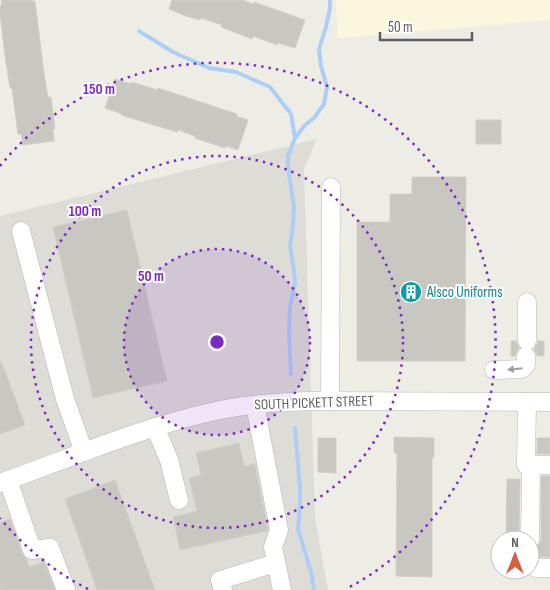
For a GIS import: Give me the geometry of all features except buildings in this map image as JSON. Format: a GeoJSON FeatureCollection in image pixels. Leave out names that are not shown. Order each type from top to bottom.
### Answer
{"type":"FeatureCollection","features":[{"type":"Feature","properties":{"kind":"street"},"geometry":{"type":"LineString","coordinates":[[330,401],[331,187]]}},
{"type":"Feature","properties":{"kind":"street"},"geometry":{"type":"LineString","coordinates":[[21,231],[65,400],[84,452]]}},
{"type":"Feature","properties":{"kind":"street"},"geometry":{"type":"LineString","coordinates":[[494,370],[522,369],[526,365],[527,302]]}},
{"type":"Feature","properties":{"kind":"street","name":"SOUTH PICKETT STREET"},"geometry":{"type":"LineString","coordinates":[[4,482],[155,427],[198,415],[255,405],[292,401],[550,402]]}},
{"type":"Feature","properties":{"kind":"street"},"geometry":{"type":"LineString","coordinates":[[527,402],[526,464],[550,465]]}},
{"type":"Feature","properties":{"kind":"street"},"geometry":{"type":"LineString","coordinates":[[255,405],[279,530],[273,547],[282,590]]}},
{"type":"Feature","properties":{"kind":"street"},"geometry":{"type":"LineString","coordinates":[[155,427],[169,460],[179,500]]}},
{"type":"Feature","properties":{"kind":"street"},"geometry":{"type":"LineString","coordinates":[[530,530],[531,465]]}},
{"type":"Feature","properties":{"kind":"street"},"geometry":{"type":"LineString","coordinates":[[4,482],[32,550],[50,548],[66,590]]}},
{"type":"Feature","properties":{"kind":"street"},"geometry":{"type":"LineString","coordinates":[[223,590],[220,580],[276,563]]}},
{"type":"Feature","properties":{"kind":"shaded area"},"geometry":{"type":"Polygon","coordinates":[[[336,0],[550,0],[550,20],[338,38],[336,0]]]}},
{"type":"Feature","properties":{"kind":"shaded area"},"geometry":{"type":"Polygon","coordinates":[[[317,139],[304,169],[315,518],[328,590],[0,590],[0,216],[317,139]]]}},
{"type":"Feature","properties":{"kind":"waterway"},"geometry":{"type":"LineString","coordinates":[[291,374],[290,307],[295,283],[290,245],[294,207],[288,156],[295,138],[324,104],[327,87],[321,66],[319,49],[326,27],[330,0]]}},
{"type":"Feature","properties":{"kind":"waterway"},"geometry":{"type":"LineString","coordinates":[[139,31],[173,52],[209,68],[236,72],[270,87],[291,114],[295,138]]}},
{"type":"Feature","properties":{"kind":"waterway"},"geometry":{"type":"LineString","coordinates":[[295,428],[300,488],[298,529],[311,572],[314,590]]}},
{"type":"Feature","properties":{"kind":"place","name":"Alsco Uniforms"},"geometry":{"type":"Point","coordinates":[411,292]}}]}
